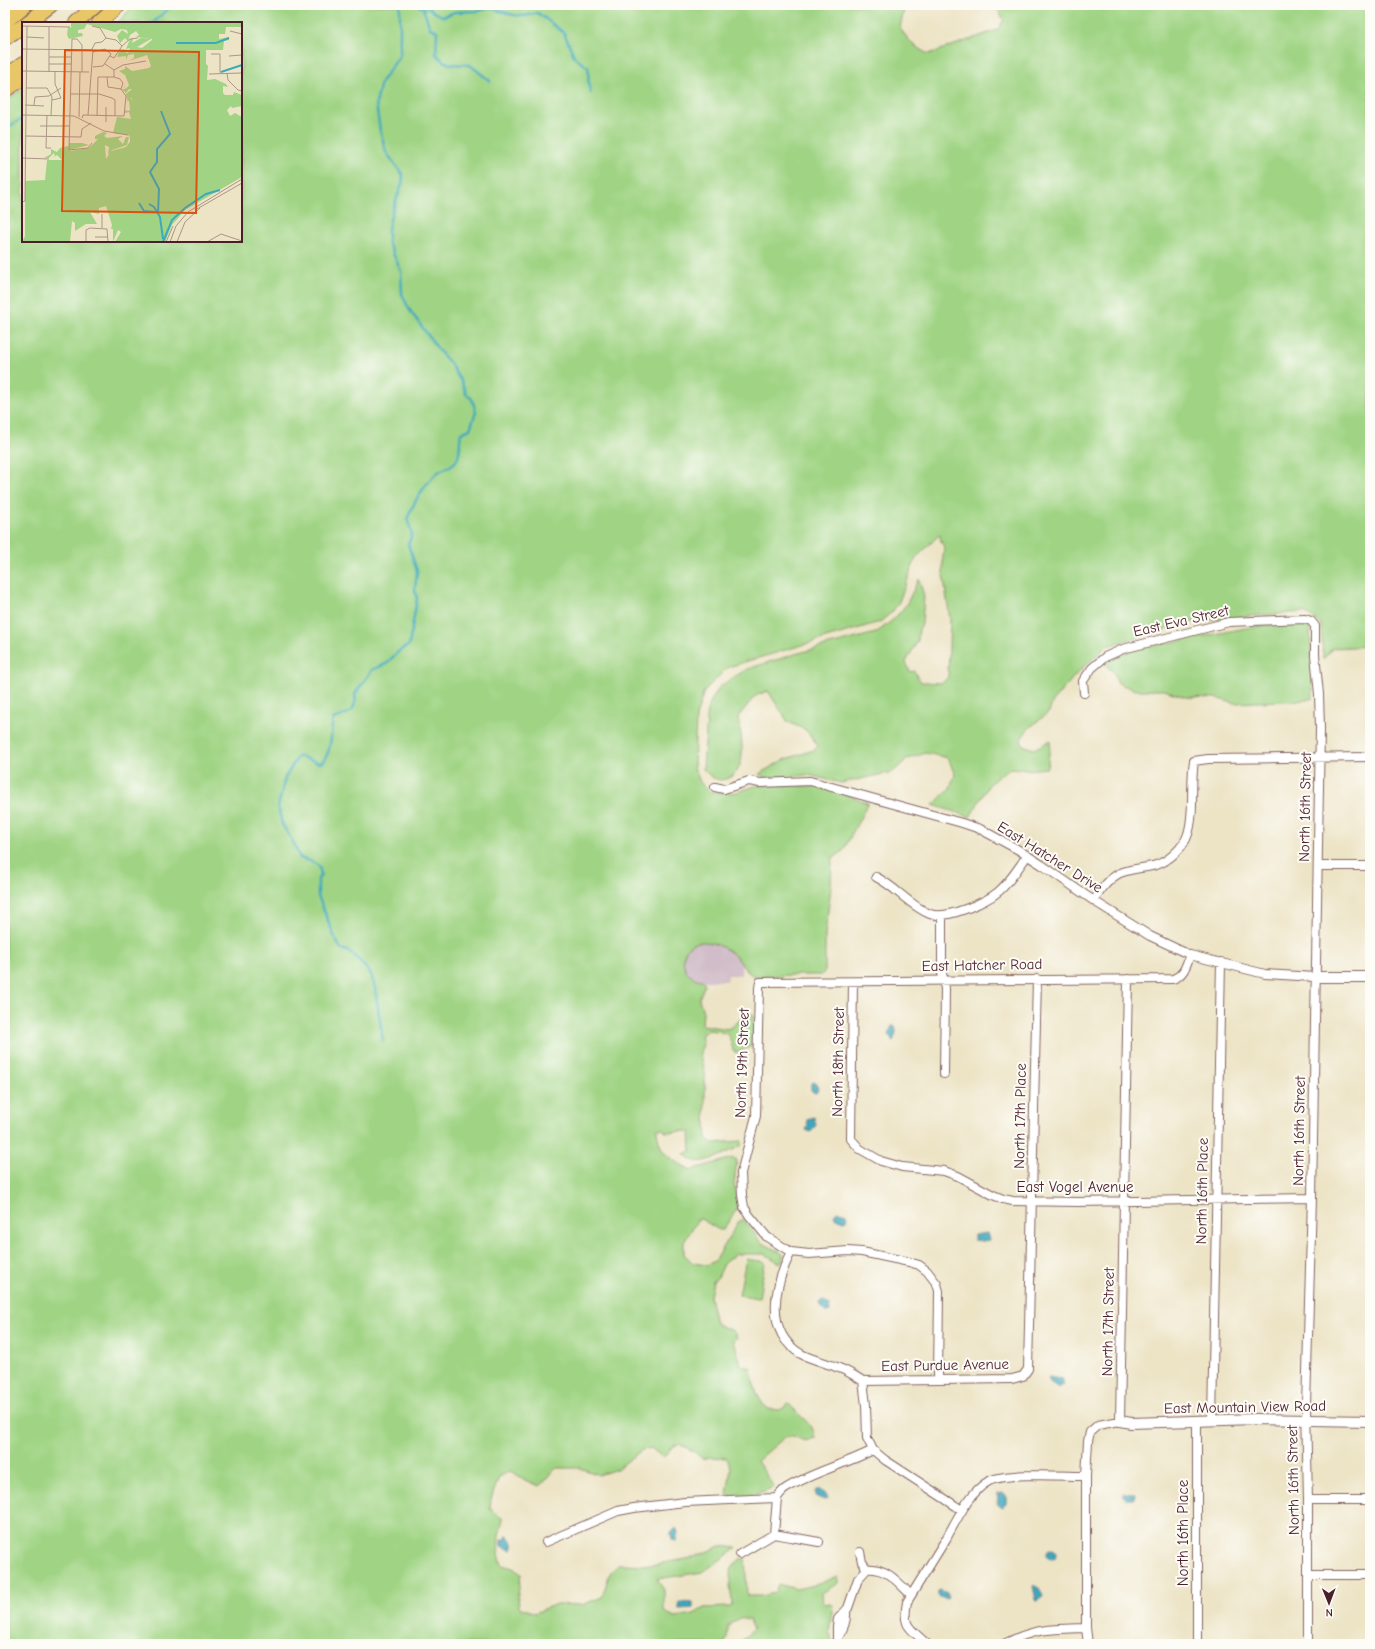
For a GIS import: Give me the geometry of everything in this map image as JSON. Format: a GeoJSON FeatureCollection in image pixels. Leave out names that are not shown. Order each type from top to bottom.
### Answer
{"type":"FeatureCollection","features":[{"type":"Feature","properties":{"kind":"highway"},"geometry":{"type":"LineString","coordinates":[[5,22],[25,5]]}},
{"type":"Feature","properties":{"kind":"highway"},"geometry":{"type":"LineString","coordinates":[[29,22],[51,5]]}},
{"type":"Feature","properties":{"kind":"highway"},"geometry":{"type":"LineString","coordinates":[[77,22],[96,5]]}},
{"type":"Feature","properties":{"kind":"highway"},"geometry":{"type":"LineString","coordinates":[[100,22],[119,5]]}},
{"type":"Feature","properties":{"kind":"highway"},"geometry":{"type":"LineString","coordinates":[[5,38],[22,27]]}},
{"type":"Feature","properties":{"kind":"highway"},"geometry":{"type":"LineString","coordinates":[[5,76],[22,65]]}},
{"type":"Feature","properties":{"kind":"highway"},"geometry":{"type":"LineString","coordinates":[[5,90],[22,80]]}},
{"type":"Feature","properties":{"kind":"street","name":"East Eva Street"},"geometry":{"type":"LineString","coordinates":[[1084,693],[1083,681],[1092,668],[1105,657],[1123,649],[1229,622],[1290,619],[1305,619],[1311,621]]}},
{"type":"Feature","properties":{"kind":"street","name":"North 16th Street"},"geometry":{"type":"LineString","coordinates":[[1308,1644],[1308,1500],[1306,1420],[1312,1198],[1320,758],[1320,705],[1315,655],[1315,626],[1311,621]]}},
{"type":"Feature","properties":{"kind":"street"},"geometry":{"type":"LineString","coordinates":[[1094,901],[1109,880],[1122,872],[1157,864],[1173,856],[1182,844],[1188,835],[1191,823],[1192,773],[1194,761],[1208,759],[1370,757]]}},
{"type":"Feature","properties":{"kind":"street","name":"East Hatcher Drive"},"geometry":{"type":"LineString","coordinates":[[715,787],[724,789],[738,786],[749,781],[760,783],[810,781],[962,822],[980,829],[1042,865],[1094,901],[1150,936],[1190,955],[1265,974],[1315,977]]}},
{"type":"Feature","properties":{"kind":"street"},"geometry":{"type":"LineString","coordinates":[[876,877],[888,883],[921,909],[931,914],[942,915],[972,906],[998,892],[1008,882],[1027,856]]}},
{"type":"Feature","properties":{"kind":"street"},"geometry":{"type":"LineString","coordinates":[[1318,866],[1370,866]]}},
{"type":"Feature","properties":{"kind":"street"},"geometry":{"type":"LineString","coordinates":[[942,915],[945,989],[944,1074]]}},
{"type":"Feature","properties":{"kind":"street","name":"East Hatcher Road"},"geometry":{"type":"LineString","coordinates":[[760,982],[1173,979],[1180,976],[1185,969],[1190,955]]}},
{"type":"Feature","properties":{"kind":"street","name":"North 16th Place"},"geometry":{"type":"LineString","coordinates":[[1212,1421],[1221,962]]}},
{"type":"Feature","properties":{"kind":"street"},"geometry":{"type":"LineString","coordinates":[[1315,977],[1370,977]]}},
{"type":"Feature","properties":{"kind":"street","name":"North 17th Place"},"geometry":{"type":"LineString","coordinates":[[1026,1373],[1029,1360],[1037,979]]}},
{"type":"Feature","properties":{"kind":"street","name":"North 17th Street"},"geometry":{"type":"LineString","coordinates":[[1120,1421],[1128,980]]}},
{"type":"Feature","properties":{"kind":"street","name":"North 19th Street"},"geometry":{"type":"LineString","coordinates":[[760,982],[756,1116],[741,1173],[741,1191],[744,1207],[756,1226],[767,1237],[791,1252]]}},
{"type":"Feature","properties":{"kind":"street","name":"North 18th Street"},"geometry":{"type":"LineString","coordinates":[[852,1142],[850,1134],[853,982]]}},
{"type":"Feature","properties":{"kind":"street","name":"East Vogel Avenue"},"geometry":{"type":"LineString","coordinates":[[852,1142],[860,1149],[884,1162],[908,1168],[944,1172],[958,1176],[1003,1199],[1032,1202],[1312,1198]]}},
{"type":"Feature","properties":{"kind":"street"},"geometry":{"type":"LineString","coordinates":[[938,1379],[939,1291],[937,1284],[927,1271],[914,1264],[862,1252],[848,1251],[809,1254],[791,1252],[782,1269],[777,1288],[776,1320],[781,1332],[793,1347],[803,1355],[839,1368],[863,1381],[866,1405],[867,1438],[873,1450],[885,1460],[962,1510]]}},
{"type":"Feature","properties":{"kind":"street","name":"East Purdue Avenue"},"geometry":{"type":"LineString","coordinates":[[863,1381],[1012,1379],[1018,1378],[1026,1373]]}},
{"type":"Feature","properties":{"kind":"street","name":"East Mountain View Road"},"geometry":{"type":"LineString","coordinates":[[1120,1421],[1131,1423],[1255,1419],[1370,1421]]}},
{"type":"Feature","properties":{"kind":"street"},"geometry":{"type":"LineString","coordinates":[[1088,1644],[1086,1628],[1086,1476],[1088,1441],[1090,1432],[1098,1425],[1120,1421]]}},
{"type":"Feature","properties":{"kind":"street","name":"North 16th Place"},"geometry":{"type":"LineString","coordinates":[[1197,1422],[1197,1644]]}},
{"type":"Feature","properties":{"kind":"street"},"geometry":{"type":"LineString","coordinates":[[774,1534],[777,1498],[784,1490],[873,1450]]}},
{"type":"Feature","properties":{"kind":"street"},"geometry":{"type":"LineString","coordinates":[[927,1644],[907,1625],[905,1614],[907,1602],[962,1510],[980,1488],[989,1481],[998,1478],[1024,1476],[1086,1476]]}},
{"type":"Feature","properties":{"kind":"street"},"geometry":{"type":"LineString","coordinates":[[546,1542],[618,1511],[685,1502],[777,1498]]}},
{"type":"Feature","properties":{"kind":"street"},"geometry":{"type":"LineString","coordinates":[[1308,1500],[1370,1500]]}},
{"type":"Feature","properties":{"kind":"street"},"geometry":{"type":"LineString","coordinates":[[740,1554],[774,1534],[819,1542]]}},
{"type":"Feature","properties":{"kind":"street"},"geometry":{"type":"LineString","coordinates":[[860,1552],[862,1562],[867,1569]]}},
{"type":"Feature","properties":{"kind":"street"},"geometry":{"type":"LineString","coordinates":[[835,1643],[844,1629],[846,1611],[858,1579],[867,1569],[874,1568],[891,1576],[911,1595]]}},
{"type":"Feature","properties":{"kind":"street"},"geometry":{"type":"LineString","coordinates":[[1308,1575],[1370,1575]]}},
{"type":"Feature","properties":{"kind":"street"},"geometry":{"type":"LineString","coordinates":[[1004,1644],[1020,1635],[1039,1630],[1086,1628]]}},
{"type":"Feature","properties":{"kind":"shaded area"},"geometry":{"type":"Polygon","coordinates":[[[743,939],[741,975],[728,975],[727,981],[675,981],[676,940],[743,939]]]}},
{"type":"Feature","properties":{"kind":"green space"},"geometry":{"type":"Polygon","coordinates":[[[134,5],[905,5],[900,28],[912,43],[929,54],[997,30],[1004,20],[995,5],[1370,5],[1370,646],[1333,648],[1323,659],[1321,624],[1304,612],[1193,622],[1107,646],[1079,671],[1053,701],[1049,712],[1028,729],[1021,739],[1023,745],[1034,749],[1051,740],[1047,768],[1027,770],[1013,768],[1007,770],[990,783],[970,817],[933,805],[950,788],[955,775],[948,758],[926,753],[907,759],[893,772],[841,783],[808,775],[766,778],[759,774],[783,760],[814,750],[818,746],[806,730],[788,722],[768,691],[755,696],[738,717],[742,752],[741,761],[734,775],[726,779],[719,780],[710,776],[703,769],[708,706],[720,686],[747,669],[795,654],[876,633],[894,619],[906,605],[919,579],[924,596],[922,624],[919,629],[918,640],[906,662],[910,672],[914,671],[921,682],[942,683],[948,677],[950,620],[943,573],[943,554],[945,551],[940,535],[916,558],[898,604],[892,612],[880,622],[728,667],[704,691],[696,717],[694,767],[700,782],[710,792],[734,793],[755,786],[786,785],[827,787],[868,803],[843,851],[832,859],[831,887],[825,935],[825,971],[822,975],[755,976],[746,970],[736,957],[729,951],[720,946],[705,942],[692,944],[684,955],[683,961],[689,974],[694,978],[702,980],[705,984],[699,999],[703,1012],[702,1025],[728,1029],[749,1013],[753,1015],[754,1045],[737,1053],[733,1051],[730,1040],[726,1034],[709,1030],[701,1035],[703,1045],[700,1056],[705,1072],[707,1139],[712,1143],[742,1141],[741,1146],[706,1161],[695,1161],[684,1154],[691,1151],[690,1131],[665,1132],[664,1129],[657,1129],[660,1145],[666,1155],[691,1170],[733,1158],[737,1160],[734,1185],[739,1206],[723,1230],[719,1230],[701,1219],[698,1219],[684,1242],[684,1254],[693,1263],[707,1265],[716,1260],[738,1222],[743,1219],[761,1242],[783,1254],[783,1260],[780,1263],[765,1254],[736,1254],[725,1262],[718,1277],[713,1281],[710,1297],[716,1324],[733,1331],[737,1338],[734,1341],[741,1365],[751,1368],[760,1400],[767,1409],[780,1410],[789,1404],[812,1427],[815,1438],[805,1441],[793,1436],[786,1436],[757,1461],[774,1487],[754,1495],[727,1495],[731,1468],[727,1458],[711,1457],[702,1459],[695,1452],[679,1444],[673,1446],[663,1458],[651,1448],[642,1450],[617,1469],[599,1475],[580,1468],[555,1468],[540,1486],[527,1481],[510,1471],[499,1477],[491,1499],[490,1509],[503,1519],[498,1542],[502,1565],[513,1568],[521,1574],[518,1595],[519,1607],[535,1613],[556,1604],[582,1605],[602,1597],[610,1573],[619,1564],[651,1565],[692,1558],[720,1546],[737,1548],[703,1572],[657,1579],[664,1590],[664,1612],[675,1617],[694,1614],[704,1608],[729,1607],[732,1604],[730,1583],[731,1571],[738,1561],[745,1557],[747,1596],[761,1596],[775,1593],[778,1584],[796,1589],[819,1584],[838,1576],[838,1583],[822,1593],[823,1603],[833,1605],[829,1631],[832,1641],[829,1644],[740,1644],[753,1630],[749,1620],[739,1618],[728,1626],[727,1639],[724,1644],[5,1644],[5,100],[22,90],[22,242],[242,242],[242,22],[118,22],[134,5]]]}},
{"type":"Feature","properties":{"kind":"green space"},"geometry":{"type":"Polygon","coordinates":[[[1286,623],[1310,625],[1313,698],[1306,700],[1233,703],[1216,698],[1185,697],[1164,690],[1135,690],[1118,683],[1114,673],[1104,663],[1131,650],[1246,628],[1286,623]]]}},
{"type":"Feature","properties":{"kind":"green space"},"geometry":{"type":"Polygon","coordinates":[[[746,1259],[765,1262],[759,1298],[739,1295],[746,1259]]]}},
{"type":"Feature","properties":{"kind":"water"},"geometry":{"type":"Polygon","coordinates":[[[892,1026],[894,1026],[896,1031],[893,1041],[888,1035],[892,1026]]]}},
{"type":"Feature","properties":{"kind":"water"},"geometry":{"type":"Polygon","coordinates":[[[811,1083],[816,1083],[818,1089],[816,1093],[811,1090],[811,1083]]]}},
{"type":"Feature","properties":{"kind":"water"},"geometry":{"type":"Polygon","coordinates":[[[814,1117],[816,1125],[811,1132],[806,1130],[808,1126],[807,1119],[814,1117]]]}},
{"type":"Feature","properties":{"kind":"water"},"geometry":{"type":"Polygon","coordinates":[[[837,1211],[846,1214],[847,1220],[844,1221],[835,1217],[834,1215],[837,1211]]]}},
{"type":"Feature","properties":{"kind":"water"},"geometry":{"type":"Polygon","coordinates":[[[987,1233],[989,1240],[974,1240],[974,1235],[987,1233]]]}},
{"type":"Feature","properties":{"kind":"water"},"geometry":{"type":"Polygon","coordinates":[[[822,1300],[829,1305],[830,1312],[827,1313],[821,1308],[819,1303],[822,1300]]]}},
{"type":"Feature","properties":{"kind":"water"},"geometry":{"type":"Polygon","coordinates":[[[1048,1377],[1063,1379],[1062,1385],[1059,1388],[1050,1382],[1048,1377]]]}},
{"type":"Feature","properties":{"kind":"water"},"geometry":{"type":"Polygon","coordinates":[[[816,1490],[820,1490],[827,1494],[828,1499],[824,1500],[817,1497],[815,1492],[816,1490]]]}},
{"type":"Feature","properties":{"kind":"water"},"geometry":{"type":"Polygon","coordinates":[[[1003,1493],[1006,1497],[1006,1504],[1003,1507],[997,1505],[998,1494],[1003,1493]]]}},
{"type":"Feature","properties":{"kind":"water"},"geometry":{"type":"Polygon","coordinates":[[[1123,1493],[1135,1493],[1134,1499],[1126,1499],[1123,1496],[1123,1493]]]}},
{"type":"Feature","properties":{"kind":"water"},"geometry":{"type":"Polygon","coordinates":[[[676,1528],[678,1532],[676,1541],[672,1540],[671,1533],[676,1528]]]}},
{"type":"Feature","properties":{"kind":"water"},"geometry":{"type":"Polygon","coordinates":[[[507,1535],[513,1543],[511,1550],[501,1546],[501,1540],[506,1539],[507,1535]]]}},
{"type":"Feature","properties":{"kind":"water"},"geometry":{"type":"Polygon","coordinates":[[[1051,1549],[1056,1554],[1051,1559],[1046,1554],[1051,1549]]]}},
{"type":"Feature","properties":{"kind":"water"},"geometry":{"type":"Polygon","coordinates":[[[1035,1586],[1039,1588],[1043,1595],[1038,1601],[1036,1599],[1033,1587],[1035,1586]]]}},
{"type":"Feature","properties":{"kind":"water"},"geometry":{"type":"Polygon","coordinates":[[[940,1590],[947,1593],[949,1598],[947,1600],[939,1596],[938,1591],[940,1590]]]}},
{"type":"Feature","properties":{"kind":"water"},"geometry":{"type":"Polygon","coordinates":[[[679,1602],[693,1603],[693,1608],[679,1609],[679,1602]]]}},
{"type":"Feature","properties":{"kind":"waterway"},"geometry":{"type":"LineString","coordinates":[[154,22],[172,5]]}},
{"type":"Feature","properties":{"kind":"waterway"},"geometry":{"type":"LineString","coordinates":[[383,1041],[375,988],[371,974],[355,956],[348,951],[341,949],[318,896],[318,879],[321,875],[319,866],[300,858],[292,840],[282,824],[278,807],[285,778],[298,756],[321,763],[328,754],[333,719],[347,714],[353,708],[355,705],[355,694],[372,670],[386,664],[399,651],[409,645],[417,599],[415,590],[417,571],[408,544],[411,529],[407,519],[416,500],[428,483],[437,473],[452,465],[457,460],[461,433],[470,429],[476,412],[472,399],[466,394],[462,383],[450,363],[440,352],[409,309],[402,294],[401,271],[388,242],[388,228],[402,184],[403,175],[386,152],[380,130],[376,104],[381,82],[400,55],[400,5]]}},
{"type":"Feature","properties":{"kind":"waterway"},"geometry":{"type":"LineString","coordinates":[[417,5],[423,8],[430,28],[437,31],[436,54],[443,61],[450,64],[470,65],[490,81]]}},
{"type":"Feature","properties":{"kind":"waterway"},"geometry":{"type":"LineString","coordinates":[[423,8],[429,8],[442,16],[454,12],[477,11],[490,8],[514,15],[525,16],[538,13],[564,33],[575,58],[588,67],[591,93]]}},
{"type":"Feature","properties":{"kind":"waterway"},"geometry":{"type":"LineString","coordinates":[[5,129],[22,119]]}}]}
